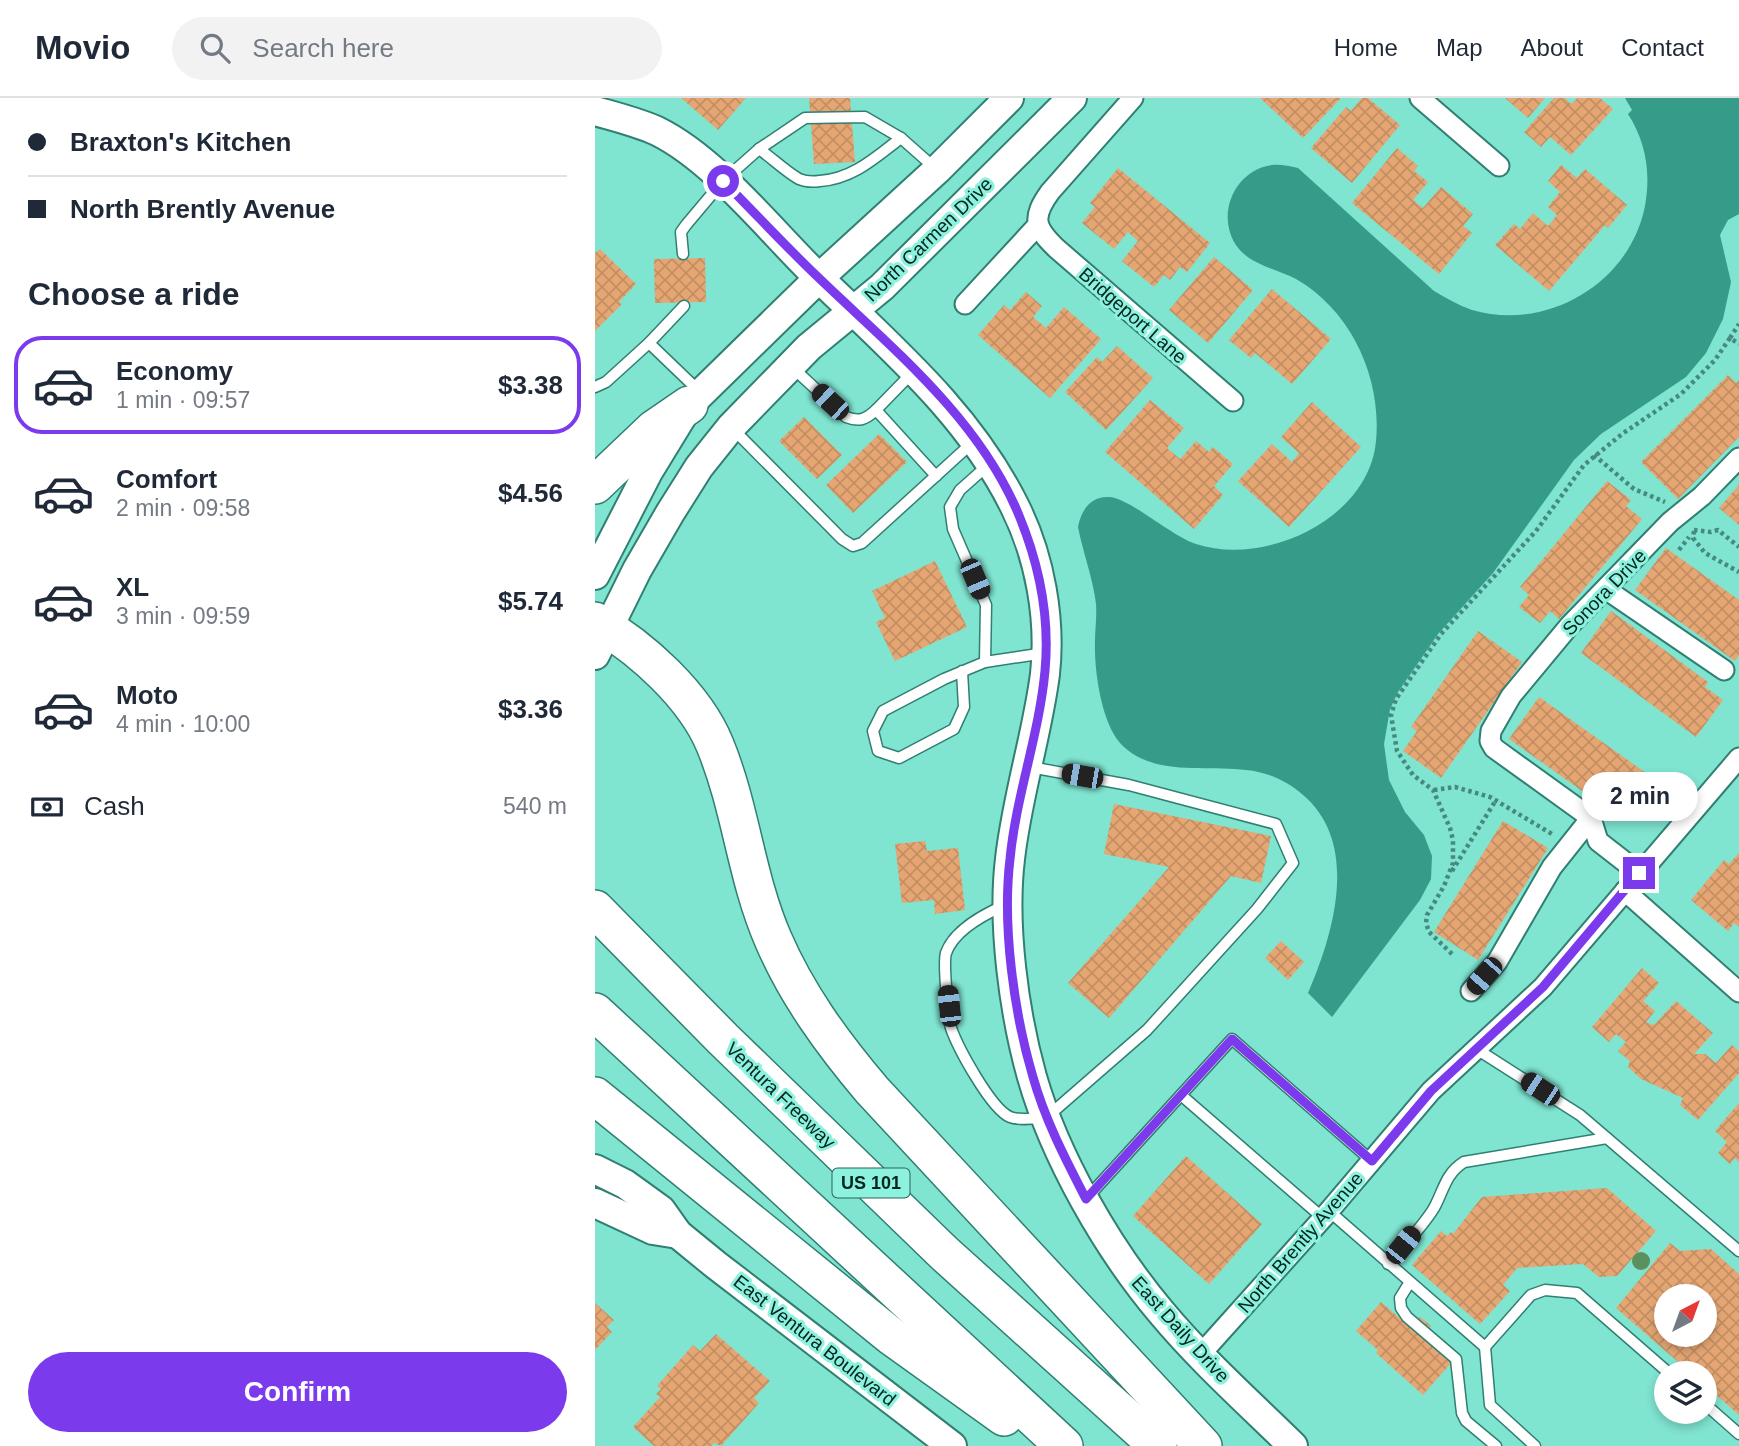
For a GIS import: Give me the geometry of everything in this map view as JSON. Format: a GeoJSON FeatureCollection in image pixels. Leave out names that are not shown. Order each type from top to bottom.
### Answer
{"type":"FeatureCollection","features":[{"type":"Feature","properties":{"kind":"highway"},"geometry":{"type":"LineString","coordinates":[[595,485],[654,429],[694,398]]}},
{"type":"Feature","properties":{"kind":"highway"},"geometry":{"type":"LineString","coordinates":[[599,635],[673,682],[697,710],[715,744],[727,780],[747,861],[772,939],[809,1008],[843,1056],[1203,1446]]}},
{"type":"Feature","properties":{"kind":"highway","name":"Ventura Freeway"},"geometry":{"type":"LineString","coordinates":[[595,909],[723,1039],[944,1253],[1157,1446]]}},
{"type":"Feature","properties":{"kind":"highway","name":"US 101"},"geometry":{"type":"LineString","coordinates":[[595,1012],[1064,1446]]}},
{"type":"Feature","properties":{"kind":"highway"},"geometry":{"type":"LineString","coordinates":[[595,1096],[891,1336],[1044,1446]]}},
{"type":"Feature","properties":{"kind":"main road","name":"North Carmen Drive"},"geometry":{"type":"LineString","coordinates":[[599,635],[699,467],[731,427],[790,366],[883,286],[1072,98]]}},
{"type":"Feature","properties":{"kind":"main road"},"geometry":{"type":"LineString","coordinates":[[595,575],[648,472],[694,398],[937,170],[999,104]]}},
{"type":"Feature","properties":{"kind":"main road","name":"East Daily Drive"},"geometry":{"type":"LineString","coordinates":[[595,111],[633,121],[660,132],[706,164],[914,370],[975,439],[1016,509],[1035,562],[1044,605],[1045,671],[1010,857],[1008,904],[1016,1002],[1033,1077],[1047,1117],[1086,1199],[1127,1269],[1200,1355],[1293,1446]]}},
{"type":"Feature","properties":{"kind":"main road","name":"East Ventura Boulevard"},"geometry":{"type":"LineString","coordinates":[[595,1169],[625,1184],[661,1210],[678,1234],[952,1446]]}},
{"type":"Feature","properties":{"kind":"main road","name":"East Ventura Boulevard"},"geometry":{"type":"LineString","coordinates":[[595,1203],[653,1230],[678,1234]]}},
{"type":"Feature","properties":{"kind":"street"},"geometry":{"type":"LineString","coordinates":[[965,304],[1038,225],[1040,207],[1050,192],[1133,98]]}},
{"type":"Feature","properties":{"kind":"street"},"geometry":{"type":"LineString","coordinates":[[1420,98],[1499,166]]}},
{"type":"Feature","properties":{"kind":"street","name":"Bridgeport Lane"},"geometry":{"type":"LineString","coordinates":[[1038,225],[1043,236],[1056,248],[1233,401]]}},
{"type":"Feature","properties":{"kind":"street","name":"Sonora Drive"},"geometry":{"type":"LineString","coordinates":[[1591,818],[1494,748],[1490,741],[1490,731],[1511,696],[1570,625],[1739,458]]}},
{"type":"Feature","properties":{"kind":"street"},"geometry":{"type":"LineString","coordinates":[[1607,590],[1724,670]]}},
{"type":"Feature","properties":{"kind":"street","name":"North Brently Avenue"},"geometry":{"type":"LineString","coordinates":[[1200,1355],[1431,1091],[1543,987],[1739,758]]}},
{"type":"Feature","properties":{"kind":"street"},"geometry":{"type":"LineString","coordinates":[[1471,991],[1497,962],[1552,867],[1591,818]]}},
{"type":"Feature","properties":{"kind":"street"},"geometry":{"type":"LineString","coordinates":[[1591,818],[1598,841],[1639,873]]}},
{"type":"Feature","properties":{"kind":"street"},"geometry":{"type":"LineString","coordinates":[[1625,891],[1739,992]]}},
{"type":"Feature","properties":{"kind":"lane"},"geometry":{"type":"LineString","coordinates":[[683,254],[681,232],[723,181],[759,149],[805,118],[865,117],[901,138],[937,170]]}},
{"type":"Feature","properties":{"kind":"lane"},"geometry":{"type":"LineString","coordinates":[[759,149],[798,178],[808,182],[828,181],[845,177],[863,167],[901,138]]}},
{"type":"Feature","properties":{"kind":"lane"},"geometry":{"type":"LineString","coordinates":[[595,387],[606,382],[649,343],[684,306]]}},
{"type":"Feature","properties":{"kind":"lane"},"geometry":{"type":"LineString","coordinates":[[649,343],[694,398]]}},
{"type":"Feature","properties":{"kind":"lane"},"geometry":{"type":"LineString","coordinates":[[790,366],[846,417],[857,421],[867,418],[876,410],[914,370]]}},
{"type":"Feature","properties":{"kind":"lane"},"geometry":{"type":"LineString","coordinates":[[876,410],[936,475]]}},
{"type":"Feature","properties":{"kind":"lane"},"geometry":{"type":"LineString","coordinates":[[731,427],[842,539],[853,546],[862,543],[975,439]]}},
{"type":"Feature","properties":{"kind":"lane"},"geometry":{"type":"LineString","coordinates":[[985,662],[986,605],[953,529],[950,507],[960,490],[990,463]]}},
{"type":"Feature","properties":{"kind":"lane"},"geometry":{"type":"LineString","coordinates":[[962,671],[964,707],[954,729],[899,758],[878,751],[873,731],[883,710],[962,671],[985,662],[1045,653]]}},
{"type":"Feature","properties":{"kind":"lane"},"geometry":{"type":"LineString","coordinates":[[1008,904],[981,916],[965,928],[946,951],[951,1027],[975,1076],[997,1109],[1011,1118],[1047,1117],[1147,1030],[1257,909],[1293,863],[1276,824],[1129,785],[1025,766]]}},
{"type":"Feature","properties":{"kind":"lane"},"geometry":{"type":"LineString","coordinates":[[1086,1199],[1232,1039],[1372,1161]]}},
{"type":"Feature","properties":{"kind":"lane"},"geometry":{"type":"LineString","coordinates":[[1478,1049],[1580,1115],[1739,1251]]}},
{"type":"Feature","properties":{"kind":"lane"},"geometry":{"type":"LineString","coordinates":[[1181,1095],[1410,1282],[1485,1347],[1490,1405],[1535,1446]]}},
{"type":"Feature","properties":{"kind":"lane"},"geometry":{"type":"LineString","coordinates":[[1388,1264],[1434,1208],[1447,1178],[1464,1162],[1607,1138]]}},
{"type":"Feature","properties":{"kind":"lane"},"geometry":{"type":"LineString","coordinates":[[1410,1282],[1400,1297],[1401,1308],[1407,1317],[1456,1359],[1462,1413],[1466,1421],[1496,1446]]}},
{"type":"Feature","properties":{"kind":"lane"},"geometry":{"type":"LineString","coordinates":[[1485,1347],[1531,1296],[1545,1290],[1577,1293],[1655,1361]]}},
{"type":"Feature","properties":{"kind":"lane"},"geometry":{"type":"LineString","coordinates":[[1717,1415],[1739,1434]]}},
{"type":"Feature","properties":{"kind":"path"},"geometry":{"type":"LineString","coordinates":[[1450,874],[1453,863],[1451,828],[1433,790],[1413,775],[1397,751],[1391,715],[1396,699],[1441,634],[1537,531],[1572,479],[1594,455],[1681,394],[1709,367],[1739,324]]}},
{"type":"Feature","properties":{"kind":"path"},"geometry":{"type":"LineString","coordinates":[[1730,338],[1739,344]]}},
{"type":"Feature","properties":{"kind":"path"},"geometry":{"type":"LineString","coordinates":[[1594,455],[1634,489],[1660,498],[1694,530],[1718,530],[1739,547]]}},
{"type":"Feature","properties":{"kind":"path"},"geometry":{"type":"LineString","coordinates":[[1679,550],[1694,530]]}},
{"type":"Feature","properties":{"kind":"path"},"geometry":{"type":"LineString","coordinates":[[1694,530],[1693,538],[1705,553],[1739,572]]}},
{"type":"Feature","properties":{"kind":"path"},"geometry":{"type":"LineString","coordinates":[[1433,790],[1464,788],[1496,800],[1570,845]]}},
{"type":"Feature","properties":{"kind":"path"},"geometry":{"type":"LineString","coordinates":[[1452,954],[1429,932],[1427,915],[1496,800]]}},
{"type":"Feature","properties":{"kind":"water"},"geometry":{"type":"Polygon","coordinates":[[[1625,98],[1739,98],[1739,214],[1728,220],[1720,235],[1731,282],[1723,319],[1706,353],[1686,377],[1601,434],[1574,460],[1493,573],[1438,634],[1398,692],[1390,709],[1384,744],[1389,780],[1405,812],[1424,835],[1432,856],[1431,879],[1420,900],[1332,1017],[1308,993],[1326,944],[1337,891],[1337,864],[1332,838],[1321,815],[1297,790],[1269,775],[1246,770],[1163,765],[1133,754],[1120,743],[1103,709],[1097,680],[1096,604],[1078,527],[1079,521],[1092,502],[1109,497],[1127,503],[1196,544],[1223,549],[1252,549],[1281,542],[1309,530],[1334,514],[1355,493],[1369,469],[1376,441],[1374,394],[1368,371],[1348,328],[1316,293],[1296,279],[1246,256],[1234,242],[1229,230],[1229,205],[1233,194],[1248,175],[1259,168],[1272,165],[1298,168],[1434,291],[1472,310],[1500,315],[1529,314],[1556,307],[1581,295],[1603,279],[1622,258],[1636,233],[1645,206],[1647,170],[1643,147],[1628,114],[1632,110],[1625,98]]]}},
{"type":"Feature","properties":{"kind":"building"},"geometry":{"type":"Polygon","coordinates":[[[681,98],[746,98],[718,130],[681,98]]]}},
{"type":"Feature","properties":{"kind":"building"},"geometry":{"type":"Polygon","coordinates":[[[809,98],[850,98],[855,162],[814,164],[809,98]]]}},
{"type":"Feature","properties":{"kind":"building"},"geometry":{"type":"Polygon","coordinates":[[[1260,98],[1341,98],[1303,138],[1260,98]]]}},
{"type":"Feature","properties":{"kind":"building"},"geometry":{"type":"Polygon","coordinates":[[[1362,98],[1368,98],[1400,125],[1352,183],[1311,148],[1346,107],[1351,111],[1362,98]]]}},
{"type":"Feature","properties":{"kind":"building"},"geometry":{"type":"Polygon","coordinates":[[[1505,98],[1545,98],[1528,118],[1505,98]]]}},
{"type":"Feature","properties":{"kind":"building"},"geometry":{"type":"Polygon","coordinates":[[[1554,98],[1565,98],[1571,104],[1577,98],[1600,98],[1613,109],[1571,155],[1550,137],[1541,147],[1524,132],[1554,98]]]}},
{"type":"Feature","properties":{"kind":"building"},"geometry":{"type":"Polygon","coordinates":[[[1397,148],[1418,166],[1414,171],[1428,182],[1413,200],[1423,208],[1441,187],[1473,214],[1463,226],[1472,233],[1439,274],[1352,203],[1397,148]]]}},
{"type":"Feature","properties":{"kind":"building"},"geometry":{"type":"Polygon","coordinates":[[[1561,165],[1577,178],[1585,169],[1627,205],[1608,228],[1605,225],[1549,291],[1495,245],[1514,224],[1520,229],[1533,213],[1548,226],[1557,215],[1548,207],[1560,192],[1548,181],[1561,165]]]}},
{"type":"Feature","properties":{"kind":"building"},"geometry":{"type":"Polygon","coordinates":[[[1118,168],[1210,243],[1187,272],[1180,267],[1170,280],[1164,275],[1154,287],[1122,261],[1138,241],[1128,232],[1114,249],[1082,223],[1095,207],[1090,203],[1118,168]]]}},
{"type":"Feature","properties":{"kind":"building"},"geometry":{"type":"Polygon","coordinates":[[[600,249],[636,284],[619,302],[622,304],[595,331],[595,253],[600,249]]]}},
{"type":"Feature","properties":{"kind":"building"},"geometry":{"type":"Polygon","coordinates":[[[1214,257],[1253,290],[1208,343],[1169,310],[1214,257]]]}},
{"type":"Feature","properties":{"kind":"building"},"geometry":{"type":"Polygon","coordinates":[[[705,258],[706,302],[655,303],[654,259],[705,258]]]}},
{"type":"Feature","properties":{"kind":"building"},"geometry":{"type":"Polygon","coordinates":[[[1272,289],[1331,339],[1292,384],[1255,353],[1251,358],[1229,340],[1272,289]]]}},
{"type":"Feature","properties":{"kind":"building"},"geometry":{"type":"Polygon","coordinates":[[[1026,292],[1042,306],[1033,317],[1046,328],[1064,307],[1101,339],[1050,398],[978,335],[1004,305],[1010,310],[1026,292]]]}},
{"type":"Feature","properties":{"kind":"building"},"geometry":{"type":"Polygon","coordinates":[[[1117,346],[1153,378],[1106,430],[1065,392],[1097,357],[1102,362],[1117,346]]]}},
{"type":"Feature","properties":{"kind":"building"},"geometry":{"type":"Polygon","coordinates":[[[1728,375],[1736,383],[1739,380],[1739,437],[1678,499],[1641,462],[1728,375]]]}},
{"type":"Feature","properties":{"kind":"building"},"geometry":{"type":"Polygon","coordinates":[[[1150,400],[1184,428],[1167,448],[1180,459],[1196,441],[1209,452],[1213,447],[1233,464],[1214,486],[1223,495],[1194,529],[1105,452],[1150,400]]]}},
{"type":"Feature","properties":{"kind":"building"},"geometry":{"type":"Polygon","coordinates":[[[1312,402],[1361,447],[1289,527],[1238,481],[1272,444],[1292,462],[1299,453],[1281,437],[1312,402]]]}},
{"type":"Feature","properties":{"kind":"building"},"geometry":{"type":"Polygon","coordinates":[[[804,417],[842,455],[817,479],[779,441],[804,417]]]}},
{"type":"Feature","properties":{"kind":"building"},"geometry":{"type":"Polygon","coordinates":[[[879,434],[907,462],[853,513],[826,485],[879,434]]]}},
{"type":"Feature","properties":{"kind":"building"},"geometry":{"type":"Polygon","coordinates":[[[1607,481],[1631,500],[1626,506],[1642,519],[1559,619],[1550,611],[1540,623],[1519,607],[1529,595],[1520,587],[1607,481]]]}},
{"type":"Feature","properties":{"kind":"building"},"geometry":{"type":"Polygon","coordinates":[[[1739,485],[1739,525],[1719,508],[1739,485]]]}},
{"type":"Feature","properties":{"kind":"building"},"geometry":{"type":"Polygon","coordinates":[[[1666,548],[1739,600],[1739,655],[1735,661],[1635,590],[1666,548]]]}},
{"type":"Feature","properties":{"kind":"building"},"geometry":{"type":"Polygon","coordinates":[[[935,561],[967,627],[895,661],[876,622],[885,618],[872,591],[935,561]]]}},
{"type":"Feature","properties":{"kind":"building"},"geometry":{"type":"Polygon","coordinates":[[[1611,611],[1708,682],[1705,687],[1723,700],[1696,737],[1581,653],[1611,611]]]}},
{"type":"Feature","properties":{"kind":"building"},"geometry":{"type":"Polygon","coordinates":[[[1478,631],[1522,662],[1441,778],[1403,751],[1417,731],[1411,727],[1478,631]]]}},
{"type":"Feature","properties":{"kind":"building"},"geometry":{"type":"Polygon","coordinates":[[[1539,697],[1646,773],[1616,815],[1509,739],[1539,697]]]}},
{"type":"Feature","properties":{"kind":"building"},"geometry":{"type":"Polygon","coordinates":[[[1114,804],[1271,836],[1261,883],[1231,876],[1109,1018],[1068,983],[1169,867],[1104,854],[1114,804]]]}},
{"type":"Feature","properties":{"kind":"building"},"geometry":{"type":"Polygon","coordinates":[[[1503,821],[1548,848],[1478,960],[1434,932],[1503,821]]]}},
{"type":"Feature","properties":{"kind":"building"},"geometry":{"type":"Polygon","coordinates":[[[925,841],[927,851],[958,848],[965,910],[935,914],[934,900],[902,903],[895,844],[925,841]]]}},
{"type":"Feature","properties":{"kind":"building"},"geometry":{"type":"Polygon","coordinates":[[[1739,853],[1739,927],[1734,923],[1728,931],[1691,900],[1724,860],[1729,864],[1739,853]]]}},
{"type":"Feature","properties":{"kind":"building"},"geometry":{"type":"Polygon","coordinates":[[[1281,941],[1304,962],[1288,980],[1265,958],[1281,941]]]}},
{"type":"Feature","properties":{"kind":"building"},"geometry":{"type":"Polygon","coordinates":[[[1642,968],[1659,983],[1643,1001],[1655,1011],[1646,1022],[1654,1025],[1676,1001],[1713,1033],[1694,1054],[1705,1054],[1716,1063],[1732,1045],[1739,1051],[1739,1073],[1698,1120],[1680,1105],[1683,1098],[1641,1079],[1628,1067],[1630,1061],[1618,1051],[1626,1042],[1616,1034],[1609,1042],[1592,1027],[1642,968]]]}},
{"type":"Feature","properties":{"kind":"building"},"geometry":{"type":"Polygon","coordinates":[[[1739,1103],[1739,1162],[1735,1158],[1730,1164],[1718,1153],[1727,1142],[1715,1131],[1739,1103]]]}},
{"type":"Feature","properties":{"kind":"building"},"geometry":{"type":"Polygon","coordinates":[[[1186,1156],[1262,1224],[1209,1284],[1133,1216],[1186,1156]]]}},
{"type":"Feature","properties":{"kind":"building"},"geometry":{"type":"Polygon","coordinates":[[[1607,1188],[1656,1231],[1617,1276],[1599,1277],[1583,1264],[1517,1268],[1503,1285],[1510,1291],[1480,1324],[1412,1265],[1441,1231],[1447,1236],[1451,1232],[1453,1234],[1482,1197],[1607,1188]]]}},
{"type":"Feature","properties":{"kind":"building"},"geometry":{"type":"Polygon","coordinates":[[[1670,1243],[1680,1251],[1711,1249],[1739,1274],[1739,1415],[1717,1396],[1717,1361],[1677,1361],[1662,1348],[1717,1348],[1717,1284],[1654,1284],[1654,1341],[1616,1308],[1670,1243]]]}},
{"type":"Feature","properties":{"kind":"building"},"geometry":{"type":"Polygon","coordinates":[[[1381,1302],[1410,1327],[1420,1317],[1431,1326],[1422,1337],[1451,1363],[1423,1395],[1356,1331],[1381,1302]]]}},
{"type":"Feature","properties":{"kind":"building"},"geometry":{"type":"Polygon","coordinates":[[[595,1303],[614,1320],[607,1327],[612,1332],[595,1350],[595,1303]]]}},
{"type":"Feature","properties":{"kind":"building"},"geometry":{"type":"Polygon","coordinates":[[[716,1334],[770,1381],[754,1398],[759,1403],[721,1446],[714,1443],[711,1446],[654,1446],[633,1427],[660,1397],[656,1394],[661,1389],[657,1386],[693,1345],[700,1351],[716,1334]]]}},
{"type":"Feature","properties":{"kind":"route"},"geometry":{"type":"LineString","coordinates":[[723,181],[948,407],[975,439],[1000,480],[1016,509],[1028,540],[1044,605],[1045,671],[1010,857],[1007,889],[1009,924],[1016,1002],[1033,1077],[1064,1157],[1086,1199],[1232,1039],[1372,1161],[1431,1091],[1543,987],[1639,873]]}}]}
